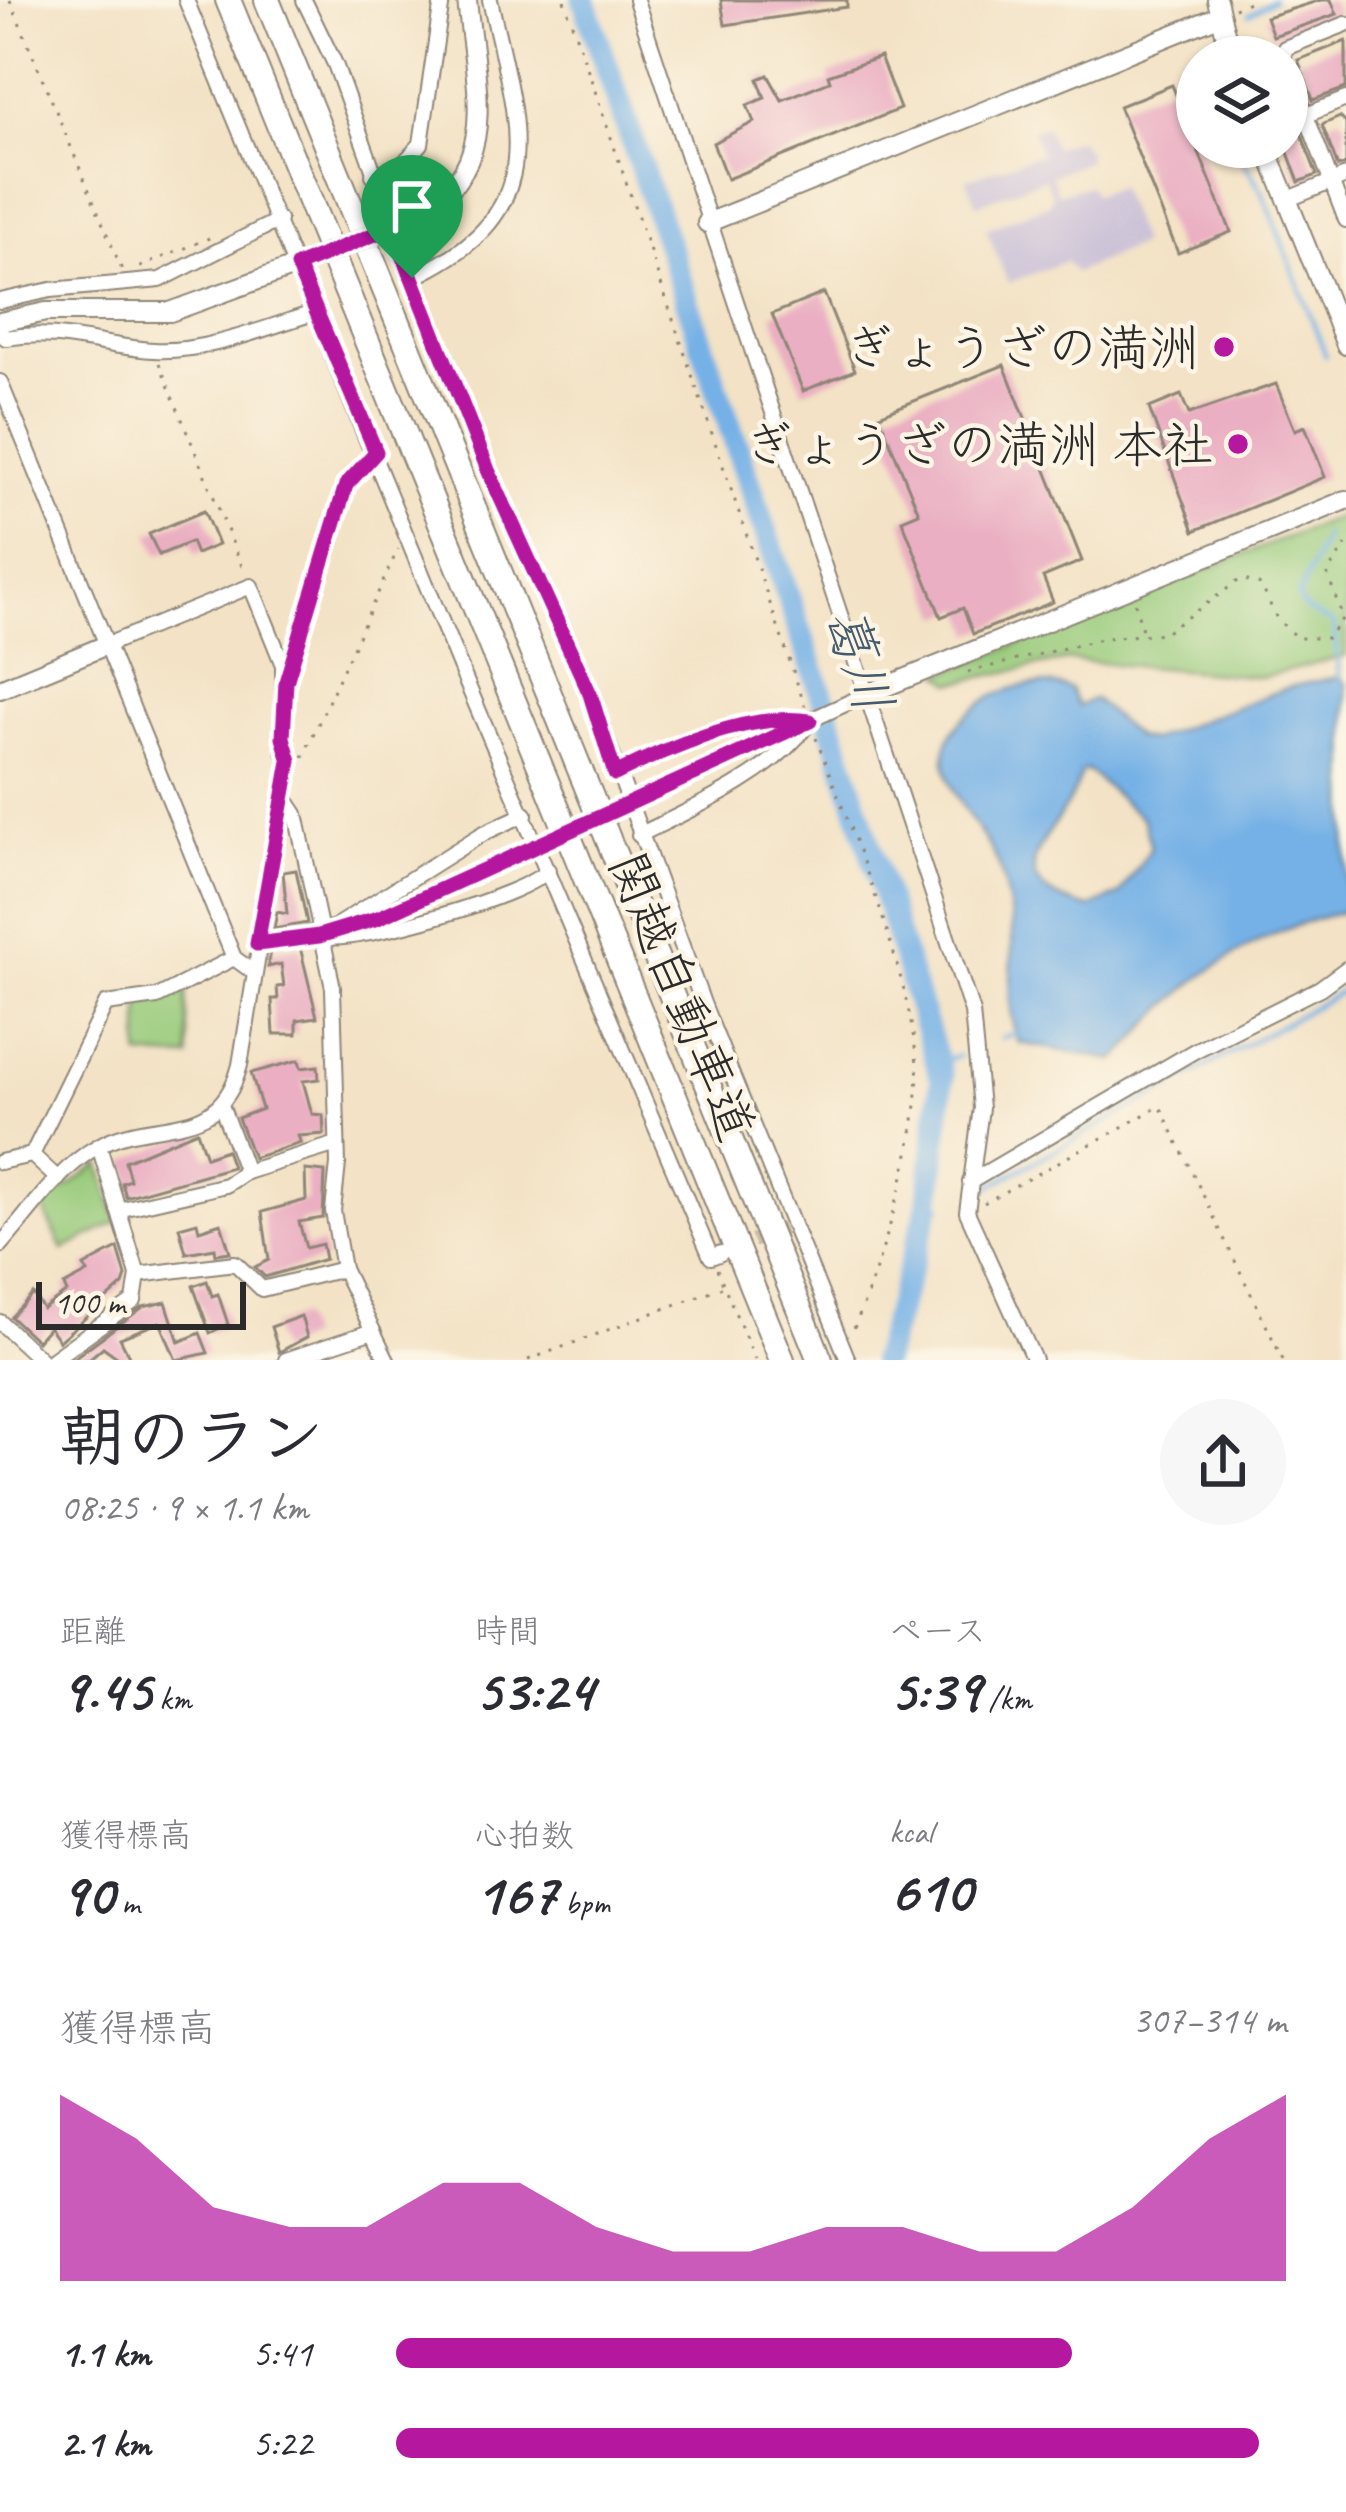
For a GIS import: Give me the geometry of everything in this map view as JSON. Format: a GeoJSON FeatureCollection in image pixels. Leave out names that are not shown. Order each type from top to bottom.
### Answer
{"type":"FeatureCollection","features":[{"type":"Feature","properties":{"kind":"highway","name":"関越自動車道"},"geometry":{"type":"LineString","coordinates":[[227,0],[782,1360]]}},
{"type":"Feature","properties":{"kind":"highway","name":"関越自動車道"},"geometry":{"type":"LineString","coordinates":[[267,0],[820,1360]]}},
{"type":"Feature","properties":{"kind":"street"},"geometry":{"type":"LineString","coordinates":[[186,0],[300,264],[548,870],[716,1255]]}},
{"type":"Feature","properties":{"kind":"street"},"geometry":{"type":"LineString","coordinates":[[304,0],[335,64],[392,227],[488,470],[590,694],[615,774],[790,1227],[846,1353]]}},
{"type":"Feature","properties":{"kind":"street"},"geometry":{"type":"LineString","coordinates":[[373,176],[401,166],[421,144],[442,0]]}},
{"type":"Feature","properties":{"kind":"street"},"geometry":{"type":"LineString","coordinates":[[0,322],[46,312],[170,312],[392,227],[443,200],[472,157],[479,121],[466,0]]}},
{"type":"Feature","properties":{"kind":"street"},"geometry":{"type":"LineString","coordinates":[[412,278],[469,248],[501,208],[513,177],[515,111],[490,0]]}},
{"type":"Feature","properties":{"kind":"street"},"geometry":{"type":"LineString","coordinates":[[636,0],[859,699],[972,1012],[981,1108],[967,1212],[1034,1360]]}},
{"type":"Feature","properties":{"kind":"street"},"geometry":{"type":"LineString","coordinates":[[707,223],[1222,8]]}},
{"type":"Feature","properties":{"kind":"street"},"geometry":{"type":"LineString","coordinates":[[1308,40],[1346,24]]}},
{"type":"Feature","properties":{"kind":"street"},"geometry":{"type":"LineString","coordinates":[[1308,114],[1346,99]]}},
{"type":"Feature","properties":{"kind":"street"},"geometry":{"type":"LineString","coordinates":[[1308,123],[1339,179],[1346,220]]}},
{"type":"Feature","properties":{"kind":"street"},"geometry":{"type":"LineString","coordinates":[[1273,168],[1346,345]]}},
{"type":"Feature","properties":{"kind":"street"},"geometry":{"type":"LineString","coordinates":[[1286,200],[1339,179]]}},
{"type":"Feature","properties":{"kind":"street"},"geometry":{"type":"LineString","coordinates":[[0,302],[160,280],[279,220]]}},
{"type":"Feature","properties":{"kind":"street"},"geometry":{"type":"LineString","coordinates":[[0,333],[6,338],[51,332],[154,350],[217,341],[317,312]]}},
{"type":"Feature","properties":{"kind":"street"},"geometry":{"type":"LineString","coordinates":[[0,382],[234,958],[252,971]]}},
{"type":"Feature","properties":{"kind":"street"},"geometry":{"type":"LineString","coordinates":[[0,1246],[58,1179],[99,1146],[194,1122],[229,1097],[240,1065],[290,761],[283,738],[286,682],[346,485],[376,452]]}},
{"type":"Feature","properties":{"kind":"street"},"geometry":{"type":"LineString","coordinates":[[257,944],[319,936],[378,918],[859,699],[1346,500]]}},
{"type":"Feature","properties":{"kind":"street"},"geometry":{"type":"LineString","coordinates":[[0,688],[250,586],[286,682]]}},
{"type":"Feature","properties":{"kind":"street"},"geometry":{"type":"LineString","coordinates":[[615,774],[645,759],[782,717],[812,720]]}},
{"type":"Feature","properties":{"kind":"street"},"geometry":{"type":"LineString","coordinates":[[639,836],[772,760],[812,720]]}},
{"type":"Feature","properties":{"kind":"street"},"geometry":{"type":"LineString","coordinates":[[284,796],[296,814],[333,988],[337,1144],[332,1211],[343,1269],[387,1360]]}},
{"type":"Feature","properties":{"kind":"street"},"geometry":{"type":"LineString","coordinates":[[319,936],[484,833],[525,814]]}},
{"type":"Feature","properties":{"kind":"street"},"geometry":{"type":"LineString","coordinates":[[319,936],[361,938],[512,892],[538,882],[548,870]]}},
{"type":"Feature","properties":{"kind":"street"},"geometry":{"type":"LineString","coordinates":[[32,1155],[106,1004],[158,997],[234,958]]}},
{"type":"Feature","properties":{"kind":"street"},"geometry":{"type":"LineString","coordinates":[[970,1183],[1346,969]]}},
{"type":"Feature","properties":{"kind":"street"},"geometry":{"type":"LineString","coordinates":[[220,1106],[246,1172]]}},
{"type":"Feature","properties":{"kind":"street"},"geometry":{"type":"LineString","coordinates":[[118,1210],[226,1185],[246,1172],[337,1144]]}},
{"type":"Feature","properties":{"kind":"street"},"geometry":{"type":"LineString","coordinates":[[52,1360],[134,1301],[138,1275],[99,1146]]}},
{"type":"Feature","properties":{"kind":"street"},"geometry":{"type":"LineString","coordinates":[[0,1162],[32,1155]]}},
{"type":"Feature","properties":{"kind":"street"},"geometry":{"type":"LineString","coordinates":[[32,1155],[58,1179]]}},
{"type":"Feature","properties":{"kind":"street"},"geometry":{"type":"LineString","coordinates":[[138,1275],[235,1263],[262,1289],[343,1269]]}},
{"type":"Feature","properties":{"kind":"street"},"geometry":{"type":"LineString","coordinates":[[0,1322],[30,1356]]}},
{"type":"Feature","properties":{"kind":"street"},"geometry":{"type":"LineString","coordinates":[[286,1360],[373,1331]]}},
{"type":"Feature","properties":{"kind":"path"},"geometry":{"type":"LineString","coordinates":[[10,0],[123,274]]}},
{"type":"Feature","properties":{"kind":"path"},"geometry":{"type":"LineString","coordinates":[[564,0],[868,878],[917,1067],[914,1113],[894,1199],[846,1353]]}},
{"type":"Feature","properties":{"kind":"path"},"geometry":{"type":"LineString","coordinates":[[1222,8],[1254,0]]}},
{"type":"Feature","properties":{"kind":"path"},"geometry":{"type":"LineString","coordinates":[[91,288],[228,230]]}},
{"type":"Feature","properties":{"kind":"path"},"geometry":{"type":"LineString","coordinates":[[154,350],[250,586]]}},
{"type":"Feature","properties":{"kind":"path"},"geometry":{"type":"LineString","coordinates":[[290,761],[304,757],[313,744],[407,530]]}},
{"type":"Feature","properties":{"kind":"path"},"geometry":{"type":"LineString","coordinates":[[953,659],[958,674],[1105,638],[1176,629],[1218,591],[1241,579],[1262,585],[1277,619],[1297,638],[1327,638],[1343,618],[1327,573],[1346,544]]}},
{"type":"Feature","properties":{"kind":"path"},"geometry":{"type":"LineString","coordinates":[[1140,616],[1143,636]]}},
{"type":"Feature","properties":{"kind":"path"},"geometry":{"type":"LineString","coordinates":[[967,1212],[1160,1106],[1283,1360]]}},
{"type":"Feature","properties":{"kind":"path"},"geometry":{"type":"LineString","coordinates":[[716,1255],[755,1360]]}},
{"type":"Feature","properties":{"kind":"path"},"geometry":{"type":"LineString","coordinates":[[528,1360],[724,1286]]}},
{"type":"Feature","properties":{"kind":"shaded area"},"geometry":{"type":"Polygon","coordinates":[[[1045,126],[1054,148],[1078,139],[1088,151],[1087,161],[1051,176],[1058,194],[1088,185],[1094,195],[1118,186],[1141,244],[1075,273],[1066,261],[1008,283],[986,229],[1048,205],[1053,196],[1045,178],[977,205],[966,179],[1041,154],[1032,131],[1045,126]]]}},
{"type":"Feature","properties":{"kind":"green space"},"geometry":{"type":"Polygon","coordinates":[[[1346,514],[1346,656],[1263,677],[1067,660],[952,683],[941,674],[1346,514]]]}},
{"type":"Feature","properties":{"kind":"green space"},"geometry":{"type":"Polygon","coordinates":[[[186,991],[189,1058],[140,1056],[140,1003],[186,991]]]}},
{"type":"Feature","properties":{"kind":"green space"},"geometry":{"type":"Polygon","coordinates":[[[100,1164],[117,1222],[63,1250],[42,1205],[100,1164]]]}},
{"type":"Feature","properties":{"kind":"water"},"geometry":{"type":"Polygon","coordinates":[[[1339,677],[1346,684],[1346,912],[1299,924],[1232,956],[1173,1000],[1115,1060],[1019,1043],[1011,1011],[1012,923],[1003,877],[959,801],[945,762],[959,723],[1002,692],[1048,685],[1070,689],[1078,706],[1094,699],[1137,738],[1151,740],[1289,687],[1339,677]],[[1087,770],[1081,772],[1038,852],[1034,868],[1039,883],[1056,896],[1089,908],[1119,895],[1151,848],[1143,819],[1087,770]]]}},
{"type":"Feature","properties":{"kind":"building"},"geometry":{"type":"Polygon","coordinates":[[[721,0],[847,0],[847,7],[725,25],[721,0]]]}},
{"type":"Feature","properties":{"kind":"building"},"geometry":{"type":"Polygon","coordinates":[[[1321,0],[1331,0],[1337,14],[1273,36],[1266,17],[1321,0]]]}},
{"type":"Feature","properties":{"kind":"building"},"geometry":{"type":"Polygon","coordinates":[[[1346,41],[1346,88],[1313,100],[1308,56],[1346,41]]]}},
{"type":"Feature","properties":{"kind":"building"},"geometry":{"type":"Polygon","coordinates":[[[880,57],[900,109],[727,179],[713,143],[754,122],[747,105],[765,98],[758,79],[768,75],[782,100],[830,81],[828,75],[880,57]]]}},
{"type":"Feature","properties":{"kind":"building"},"geometry":{"type":"Polygon","coordinates":[[[1172,85],[1176,168],[1205,168],[1231,232],[1178,253],[1119,106],[1172,85]]]}},
{"type":"Feature","properties":{"kind":"building"},"geometry":{"type":"Polygon","coordinates":[[[1340,117],[1346,123],[1346,165],[1338,167],[1322,125],[1340,117]]]}},
{"type":"Feature","properties":{"kind":"building"},"geometry":{"type":"Polygon","coordinates":[[[1308,152],[1317,175],[1299,182],[1294,168],[1308,168],[1308,152]]]}},
{"type":"Feature","properties":{"kind":"building"},"geometry":{"type":"Polygon","coordinates":[[[824,293],[855,370],[803,391],[772,314],[824,293]]]}},
{"type":"Feature","properties":{"kind":"building"},"geometry":{"type":"Polygon","coordinates":[[[1004,365],[1082,561],[1043,577],[1053,602],[973,634],[963,608],[941,617],[902,520],[919,513],[879,415],[1004,365]]]}},
{"type":"Feature","properties":{"kind":"building","name":"ぎょうざの満洲 本社"},"geometry":{"type":"Polygon","coordinates":[[[1276,384],[1295,430],[1305,426],[1325,477],[1194,531],[1149,408],[1181,395],[1189,414],[1276,384]]]}},
{"type":"Feature","properties":{"kind":"building"},"geometry":{"type":"Polygon","coordinates":[[[204,511],[218,545],[196,554],[191,542],[159,555],[149,534],[204,511]]]}},
{"type":"Feature","properties":{"kind":"building"},"geometry":{"type":"Polygon","coordinates":[[[296,870],[307,923],[274,929],[277,912],[287,914],[283,872],[296,870]]]}},
{"type":"Feature","properties":{"kind":"building"},"geometry":{"type":"Polygon","coordinates":[[[300,947],[317,1017],[297,1020],[297,1034],[274,1034],[272,999],[278,999],[277,987],[284,986],[281,964],[268,967],[270,952],[300,947]]]}},
{"type":"Feature","properties":{"kind":"building"},"geometry":{"type":"Polygon","coordinates":[[[299,1060],[301,1068],[318,1066],[319,1079],[303,1081],[312,1114],[323,1115],[324,1134],[298,1136],[301,1143],[253,1158],[238,1118],[262,1109],[251,1073],[299,1060]]]}},
{"type":"Feature","properties":{"kind":"building"},"geometry":{"type":"Polygon","coordinates":[[[197,1131],[206,1157],[226,1150],[232,1167],[126,1197],[122,1183],[130,1180],[125,1161],[197,1131]]]}},
{"type":"Feature","properties":{"kind":"building"},"geometry":{"type":"Polygon","coordinates":[[[305,1170],[325,1172],[323,1218],[299,1222],[306,1248],[322,1244],[325,1259],[265,1277],[255,1267],[269,1260],[262,1212],[306,1200],[305,1170]]]}},
{"type":"Feature","properties":{"kind":"building"},"geometry":{"type":"Polygon","coordinates":[[[197,1222],[199,1230],[221,1223],[230,1252],[216,1254],[215,1248],[186,1253],[179,1227],[197,1222]]]}},
{"type":"Feature","properties":{"kind":"building"},"geometry":{"type":"Polygon","coordinates":[[[118,1248],[126,1276],[123,1285],[59,1341],[49,1327],[37,1341],[11,1317],[33,1294],[43,1309],[67,1292],[64,1286],[88,1273],[84,1266],[118,1248]]]}},
{"type":"Feature","properties":{"kind":"building"},"geometry":{"type":"Polygon","coordinates":[[[207,1281],[212,1296],[218,1294],[228,1324],[210,1333],[193,1286],[207,1281]]]}},
{"type":"Feature","properties":{"kind":"building"},"geometry":{"type":"Polygon","coordinates":[[[166,1302],[179,1342],[200,1333],[208,1353],[176,1360],[160,1322],[120,1338],[129,1356],[121,1360],[103,1347],[88,1360],[71,1360],[143,1307],[166,1302]]]}},
{"type":"Feature","properties":{"kind":"building"},"geometry":{"type":"Polygon","coordinates":[[[301,1316],[307,1337],[279,1352],[271,1327],[301,1316]]]}},
{"type":"Feature","properties":{"kind":"waterway","name":"葛川"},"geometry":{"type":"LineString","coordinates":[[584,0],[826,707],[942,1078],[929,1205],[882,1360]]}},
{"type":"Feature","properties":{"kind":"waterway"},"geometry":{"type":"LineString","coordinates":[[1249,14],[1273,0]]}},
{"type":"Feature","properties":{"kind":"waterway"},"geometry":{"type":"LineString","coordinates":[[1248,168],[1263,193],[1326,356]]}},
{"type":"Feature","properties":{"kind":"waterway"},"geometry":{"type":"LineString","coordinates":[[1326,534],[1298,597],[1306,610],[1334,624],[1339,677]]}},
{"type":"Feature","properties":{"kind":"waterway"},"geometry":{"type":"LineString","coordinates":[[985,1189],[1346,989]]}},
{"type":"Feature","properties":{"kind":"waterway"},"geometry":{"type":"LineString","coordinates":[[1002,1038],[1015,1033]]}},
{"type":"Feature","properties":{"kind":"waterway"},"geometry":{"type":"LineString","coordinates":[[938,1063],[959,1056]]}},
{"type":"Feature","properties":{"kind":"waterway"},"geometry":{"type":"LineString","coordinates":[[929,1205],[942,1206]]}},
{"type":"Feature","properties":{"kind":"tunnel"},"geometry":{"type":"LineString","coordinates":[[733,1248],[784,1229]]}},
{"type":"Feature","properties":{"kind":"place","name":"ぎょうざの満洲"},"geometry":{"type":"Point","coordinates":[1224,347]}},
{"type":"Feature","properties":{"kind":"place","name":"ぎょうざの満洲 本社"},"geometry":{"type":"Point","coordinates":[1238,444]}},
{"type":"Feature","properties":{"kind":"route"},"geometry":{"type":"LineString","coordinates":[[392,227],[412,278],[488,470],[590,694],[615,774],[645,759],[782,717],[810,721],[378,918],[319,936],[257,944],[290,761],[283,738],[286,682],[297,660],[346,485],[376,452],[297,266],[392,227]]}}]}
